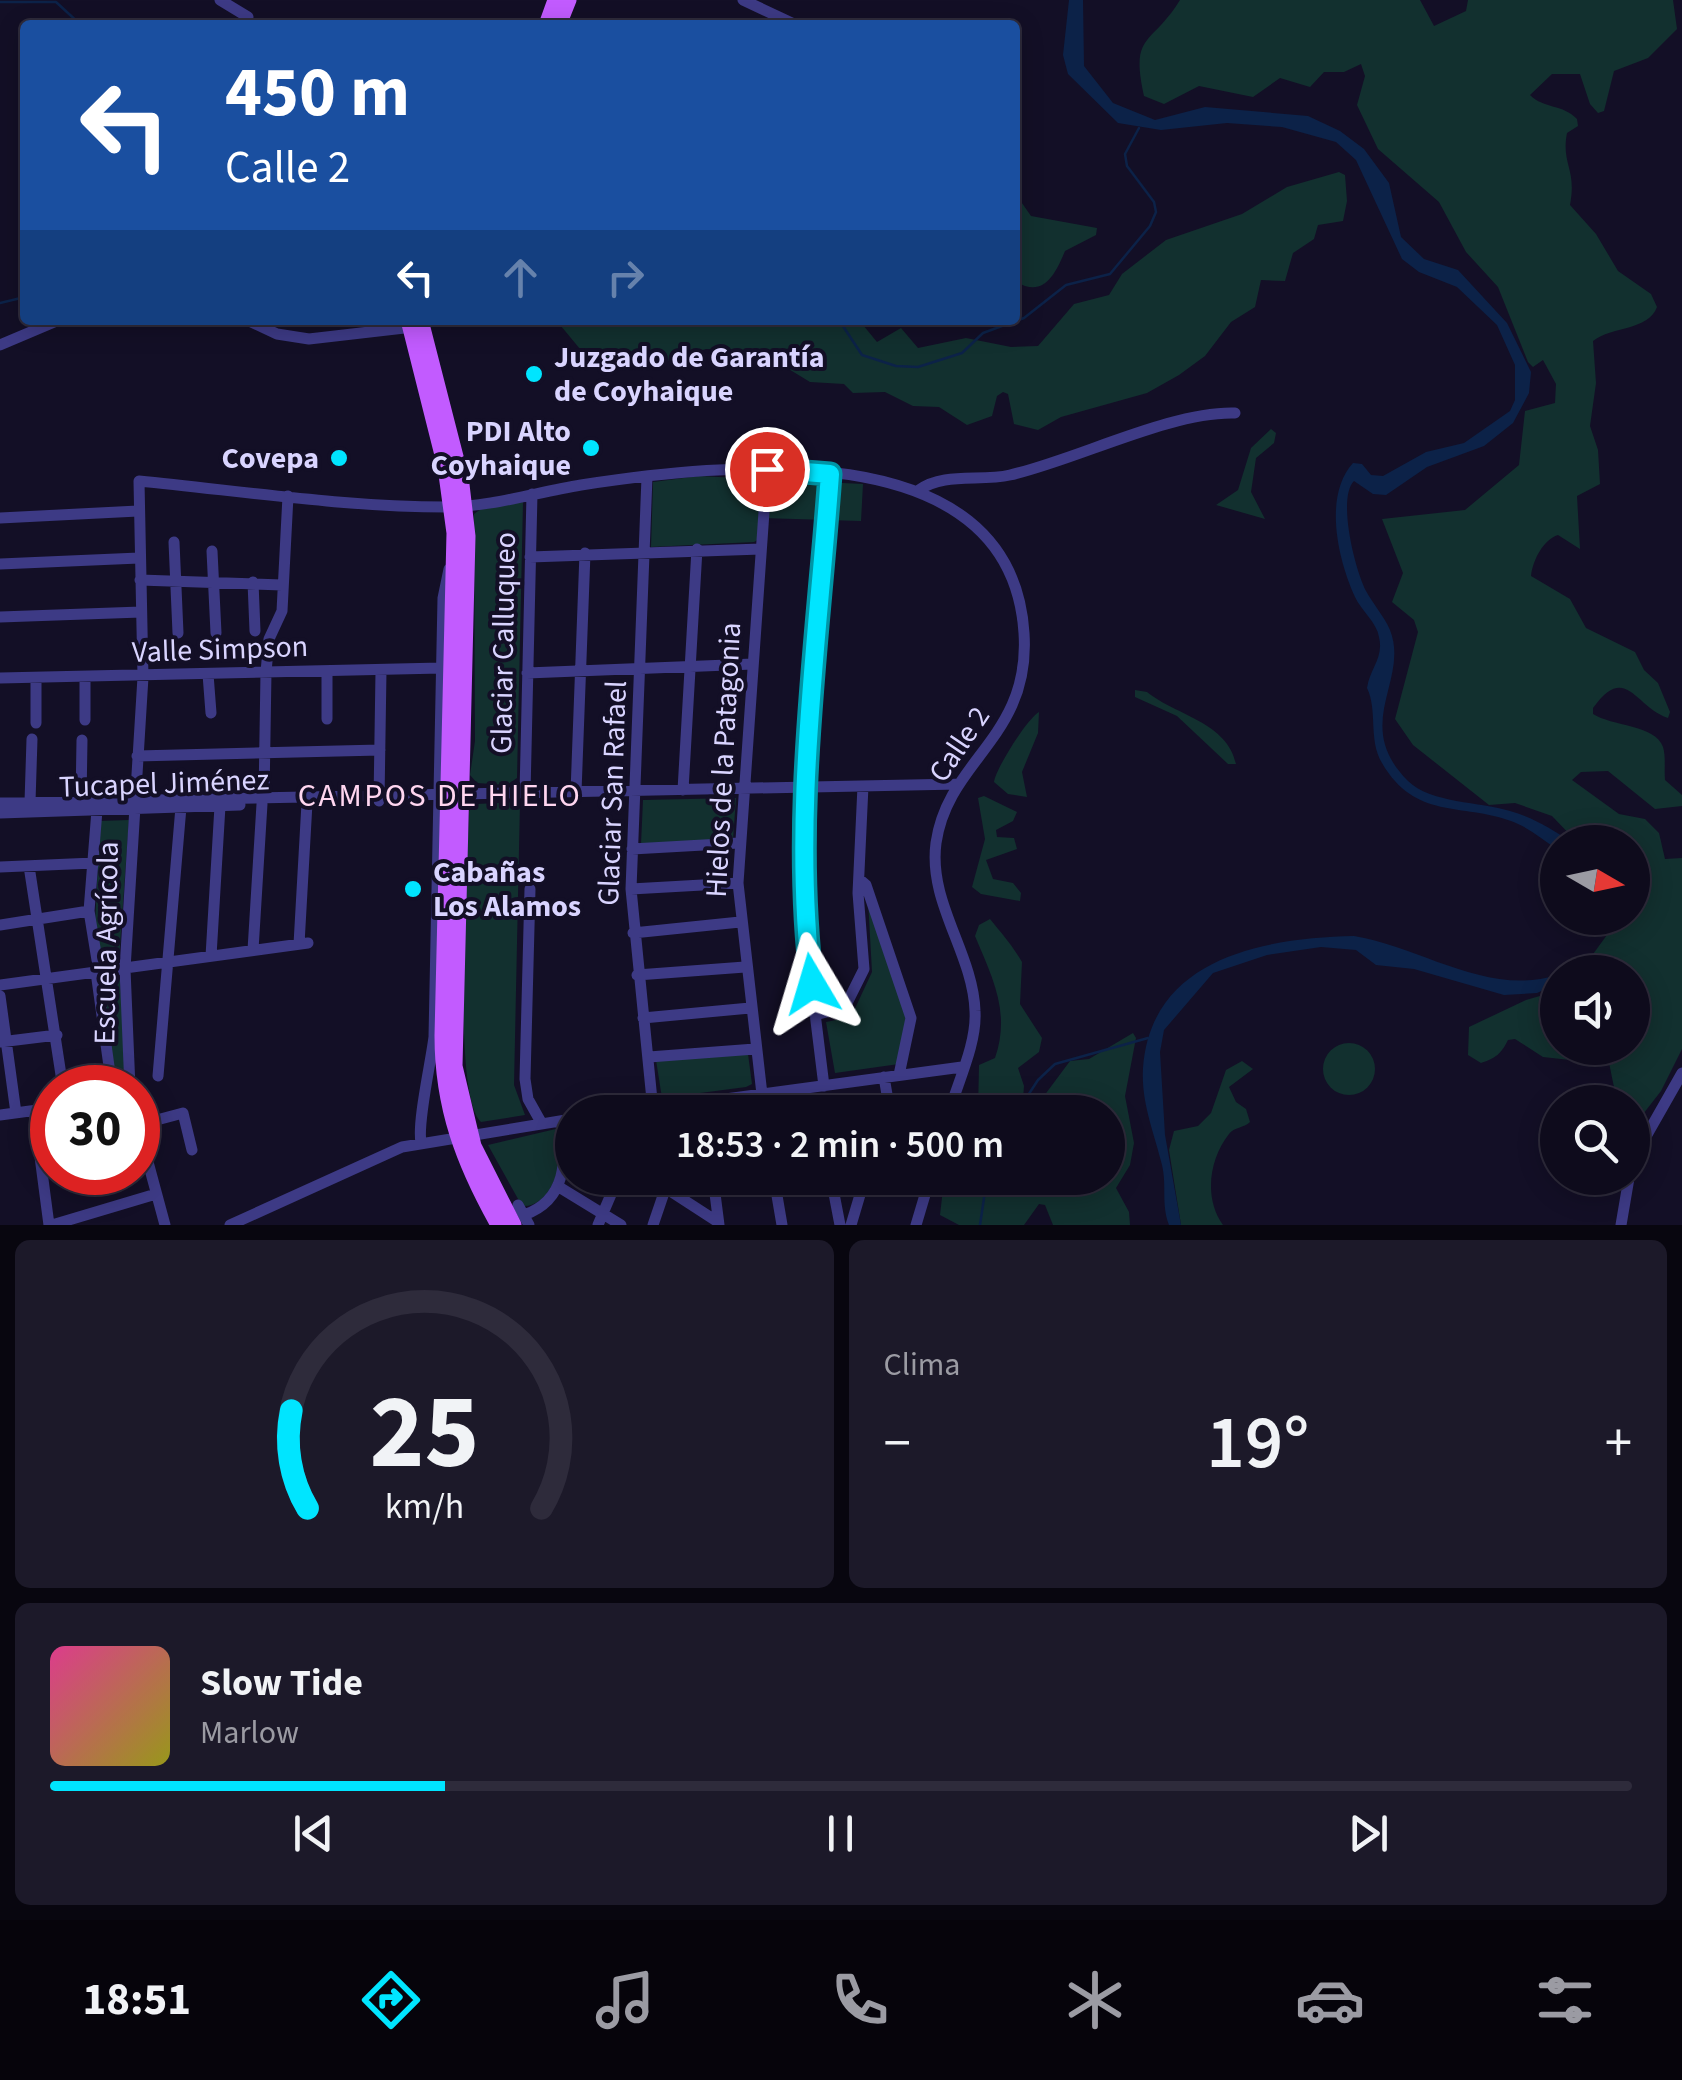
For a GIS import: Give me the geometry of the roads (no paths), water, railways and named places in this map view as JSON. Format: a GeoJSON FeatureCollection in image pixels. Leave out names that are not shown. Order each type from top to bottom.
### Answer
{"type":"FeatureCollection","features":[{"type":"Feature","properties":{"kind":"main road"},"geometry":{"type":"LineString","coordinates":[[415,325],[459,506],[446,795]]}},
{"type":"Feature","properties":{"kind":"main road"},"geometry":{"type":"LineString","coordinates":[[459,506],[454,532],[442,1063],[463,1136],[498,1225]]}},
{"type":"Feature","properties":{"kind":"main road"},"geometry":{"type":"LineString","coordinates":[[463,1136],[521,1218]]}},
{"type":"Feature","properties":{"kind":"street"},"geometry":{"type":"LineString","coordinates":[[220,0],[248,17]]}},
{"type":"Feature","properties":{"kind":"street"},"geometry":{"type":"LineString","coordinates":[[744,0],[786,20]]}},
{"type":"Feature","properties":{"kind":"street"},"geometry":{"type":"LineString","coordinates":[[0,345],[47,325]]}},
{"type":"Feature","properties":{"kind":"street"},"geometry":{"type":"LineString","coordinates":[[258,325],[277,334],[309,339],[408,325]]}},
{"type":"Feature","properties":{"kind":"street"},"geometry":{"type":"LineString","coordinates":[[919,490],[935,481],[1008,476],[1197,416],[1235,413]]}},
{"type":"Feature","properties":{"kind":"street","name":"Calle 2"},"geometry":{"type":"LineString","coordinates":[[139,481],[288,496],[459,506],[648,477],[767,469],[830,474],[919,490],[965,517],[992,546],[1012,582],[1024,622],[1024,664],[1014,705],[994,742],[958,784],[940,822],[936,883],[975,1006],[954,1095]]}},
{"type":"Feature","properties":{"kind":"street","name":"Hielos de la Patagonia"},"geometry":{"type":"LineString","coordinates":[[762,1095],[738,883],[767,469]]}},
{"type":"Feature","properties":{"kind":"street"},"geometry":{"type":"LineString","coordinates":[[824,1086],[804,924],[808,788],[830,474]]}},
{"type":"Feature","properties":{"kind":"street","name":"Glaciar San Rafael"},"geometry":{"type":"LineString","coordinates":[[648,477],[630,889],[652,1095]]}},
{"type":"Feature","properties":{"kind":"street","name":"Escuela Agrícola"},"geometry":{"type":"LineString","coordinates":[[129,1065],[125,969],[143,677],[139,481]]}},
{"type":"Feature","properties":{"kind":"street","name":"Glaciar Calluqueo"},"geometry":{"type":"LineString","coordinates":[[524,793],[532,494]]}},
{"type":"Feature","properties":{"kind":"street"},"geometry":{"type":"LineString","coordinates":[[253,950],[263,801],[266,672],[269,639],[281,616],[288,496]]}},
{"type":"Feature","properties":{"kind":"street"},"geometry":{"type":"LineString","coordinates":[[0,518],[138,512]]}},
{"type":"Feature","properties":{"kind":"street"},"geometry":{"type":"LineString","coordinates":[[421,1142],[418,1129],[434,1037],[446,795],[441,668],[443,598],[454,532]]}},
{"type":"Feature","properties":{"kind":"street"},"geometry":{"type":"LineString","coordinates":[[174,542],[178,632]]}},
{"type":"Feature","properties":{"kind":"street"},"geometry":{"type":"LineString","coordinates":[[683,790],[696,549]]}},
{"type":"Feature","properties":{"kind":"street"},"geometry":{"type":"LineString","coordinates":[[530,557],[761,549]]}},
{"type":"Feature","properties":{"kind":"street"},"geometry":{"type":"LineString","coordinates":[[212,551],[216,633]]}},
{"type":"Feature","properties":{"kind":"street"},"geometry":{"type":"LineString","coordinates":[[576,792],[585,554]]}},
{"type":"Feature","properties":{"kind":"street"},"geometry":{"type":"LineString","coordinates":[[0,564],[139,558]]}},
{"type":"Feature","properties":{"kind":"street"},"geometry":{"type":"LineString","coordinates":[[140,580],[282,585]]}},
{"type":"Feature","properties":{"kind":"street"},"geometry":{"type":"LineString","coordinates":[[252,582],[256,631]]}},
{"type":"Feature","properties":{"kind":"street"},"geometry":{"type":"LineString","coordinates":[[0,618],[141,612]]}},
{"type":"Feature","properties":{"kind":"street"},"geometry":{"type":"LineString","coordinates":[[527,673],[753,664]]}},
{"type":"Feature","properties":{"kind":"street","name":"Valle Simpson"},"geometry":{"type":"LineString","coordinates":[[0,678],[441,668]]}},
{"type":"Feature","properties":{"kind":"street"},"geometry":{"type":"LineString","coordinates":[[380,798],[381,671]]}},
{"type":"Feature","properties":{"kind":"street"},"geometry":{"type":"LineString","coordinates":[[327,672],[327,718]]}},
{"type":"Feature","properties":{"kind":"street"},"geometry":{"type":"LineString","coordinates":[[208,674],[211,713]]}},
{"type":"Feature","properties":{"kind":"street"},"geometry":{"type":"LineString","coordinates":[[36,678],[36,723]]}},
{"type":"Feature","properties":{"kind":"street"},"geometry":{"type":"LineString","coordinates":[[85,678],[85,720]]}},
{"type":"Feature","properties":{"kind":"street"},"geometry":{"type":"LineString","coordinates":[[30,802],[32,738]]}},
{"type":"Feature","properties":{"kind":"street"},"geometry":{"type":"LineString","coordinates":[[81,801],[82,740]]}},
{"type":"Feature","properties":{"kind":"street"},"geometry":{"type":"LineString","coordinates":[[137,756],[380,750]]}},
{"type":"Feature","properties":{"kind":"street","name":"Tucapel Jiménez"},"geometry":{"type":"LineString","coordinates":[[0,813],[97,810],[134,804],[958,784]]}},
{"type":"Feature","properties":{"kind":"street"},"geometry":{"type":"LineString","coordinates":[[816,1014],[845,1007],[862,977],[862,786]]}},
{"type":"Feature","properties":{"kind":"street","name":"Tucapel Jiménez"},"geometry":{"type":"LineString","coordinates":[[0,802],[81,801],[181,807],[380,798]]}},
{"type":"Feature","properties":{"kind":"street"},"geometry":{"type":"LineString","coordinates":[[0,986],[97,966],[125,969],[304,943],[307,803]]}},
{"type":"Feature","properties":{"kind":"street"},"geometry":{"type":"LineString","coordinates":[[211,956],[220,806]]}},
{"type":"Feature","properties":{"kind":"street"},"geometry":{"type":"LineString","coordinates":[[159,1065],[181,807]]}},
{"type":"Feature","properties":{"kind":"street"},"geometry":{"type":"LineString","coordinates":[[97,810],[88,912],[109,1065]]}},
{"type":"Feature","properties":{"kind":"street"},"geometry":{"type":"LineString","coordinates":[[632,849],[739,842]]}},
{"type":"Feature","properties":{"kind":"street"},"geometry":{"type":"LineString","coordinates":[[0,867],[94,863]]}},
{"type":"Feature","properties":{"kind":"street"},"geometry":{"type":"LineString","coordinates":[[29,866],[60,1065]]}},
{"type":"Feature","properties":{"kind":"street"},"geometry":{"type":"LineString","coordinates":[[859,880],[866,885],[909,1005],[910,1028],[899,1076]]}},
{"type":"Feature","properties":{"kind":"street"},"geometry":{"type":"LineString","coordinates":[[630,889],[738,883]]}},
{"type":"Feature","properties":{"kind":"street"},"geometry":{"type":"LineString","coordinates":[[530,890],[525,1079],[528,1098],[542,1124]]}},
{"type":"Feature","properties":{"kind":"street"},"geometry":{"type":"LineString","coordinates":[[0,925],[88,912]]}},
{"type":"Feature","properties":{"kind":"street"},"geometry":{"type":"LineString","coordinates":[[634,934],[740,922]]}},
{"type":"Feature","properties":{"kind":"street"},"geometry":{"type":"LineString","coordinates":[[637,976],[745,967]]}},
{"type":"Feature","properties":{"kind":"street"},"geometry":{"type":"LineString","coordinates":[[0,996],[3,1042],[16,1113]]}},
{"type":"Feature","properties":{"kind":"street"},"geometry":{"type":"LineString","coordinates":[[642,1018],[750,1008]]}},
{"type":"Feature","properties":{"kind":"street"},"geometry":{"type":"LineString","coordinates":[[3,1042],[56,1035]]}},
{"type":"Feature","properties":{"kind":"street"},"geometry":{"type":"LineString","coordinates":[[648,1058],[754,1049]]}},
{"type":"Feature","properties":{"kind":"street"},"geometry":{"type":"LineString","coordinates":[[762,1095],[962,1067]]}},
{"type":"Feature","properties":{"kind":"street"},"geometry":{"type":"LineString","coordinates":[[1650,1130],[1682,1073]]}},
{"type":"Feature","properties":{"kind":"street"},"geometry":{"type":"LineString","coordinates":[[884,1078],[887,1095]]}},
{"type":"Feature","properties":{"kind":"street"},"geometry":{"type":"LineString","coordinates":[[0,1115],[30,1111]]}},
{"type":"Feature","properties":{"kind":"street"},"geometry":{"type":"LineString","coordinates":[[160,1119],[183,1113],[192,1150]]}},
{"type":"Feature","properties":{"kind":"street"},"geometry":{"type":"LineString","coordinates":[[230,1225],[421,1142],[555,1122]]}},
{"type":"Feature","properties":{"kind":"street"},"geometry":{"type":"LineString","coordinates":[[521,1218],[555,1191]]}},
{"type":"Feature","properties":{"kind":"street"},"geometry":{"type":"LineString","coordinates":[[46,1195],[50,1225],[153,1195]]}},
{"type":"Feature","properties":{"kind":"street"},"geometry":{"type":"LineString","coordinates":[[156,1195],[164,1225]]}},
{"type":"Feature","properties":{"kind":"street"},"geometry":{"type":"LineString","coordinates":[[570,1195],[601,1220],[621,1225]]}},
{"type":"Feature","properties":{"kind":"street"},"geometry":{"type":"LineString","coordinates":[[601,1220],[611,1195]]}},
{"type":"Feature","properties":{"kind":"street"},"geometry":{"type":"LineString","coordinates":[[653,1225],[664,1195]]}},
{"type":"Feature","properties":{"kind":"street"},"geometry":{"type":"LineString","coordinates":[[683,1195],[719,1223]]}},
{"type":"Feature","properties":{"kind":"street"},"geometry":{"type":"LineString","coordinates":[[715,1195],[719,1223]]}},
{"type":"Feature","properties":{"kind":"street"},"geometry":{"type":"LineString","coordinates":[[777,1195],[782,1225]]}},
{"type":"Feature","properties":{"kind":"street"},"geometry":{"type":"LineString","coordinates":[[835,1195],[840,1225]]}},
{"type":"Feature","properties":{"kind":"street"},"geometry":{"type":"LineString","coordinates":[[851,1225],[861,1195]]}},
{"type":"Feature","properties":{"kind":"street"},"geometry":{"type":"LineString","coordinates":[[916,1225],[925,1195]]}},
{"type":"Feature","properties":{"kind":"street"},"geometry":{"type":"LineString","coordinates":[[1621,1225],[1626,1195]]}},
{"type":"Feature","properties":{"kind":"water"},"geometry":{"type":"Polygon","coordinates":[[[1069,0],[1083,0],[1084,66],[1113,103],[1155,120],[1205,107],[1308,116],[1340,131],[1364,149],[1389,183],[1401,237],[1424,259],[1458,270],[1507,323],[1531,372],[1529,393],[1513,423],[1484,446],[1427,467],[1386,495],[1373,494],[1354,481],[1349,490],[1347,518],[1362,581],[1388,625],[1394,649],[1383,722],[1384,741],[1392,760],[1408,781],[1429,794],[1518,814],[1544,825],[1540,825],[1540,837],[1493,816],[1424,802],[1395,781],[1382,763],[1367,688],[1380,651],[1379,637],[1355,597],[1343,565],[1336,528],[1338,493],[1353,463],[1362,464],[1371,475],[1383,476],[1426,452],[1464,443],[1510,411],[1515,400],[1515,365],[1497,325],[1457,287],[1419,272],[1402,259],[1356,160],[1336,142],[1282,127],[1227,123],[1161,130],[1118,123],[1068,74],[1063,55],[1069,0]]]}},
{"type":"Feature","properties":{"kind":"water"},"geometry":{"type":"Polygon","coordinates":[[[1354,936],[1480,975],[1506,980],[1540,978],[1540,992],[1504,995],[1414,969],[1376,965],[1356,950],[1321,947],[1267,955],[1213,973],[1164,1030],[1160,1052],[1165,1135],[1181,1225],[1169,1225],[1163,1173],[1143,1081],[1151,1031],[1167,1001],[1190,978],[1218,961],[1250,949],[1354,936]]]}},
{"type":"Feature","properties":{"kind":"waterway"},"geometry":{"type":"LineString","coordinates":[[0,2],[56,2],[76,20]]}},
{"type":"Feature","properties":{"kind":"waterway"},"geometry":{"type":"LineString","coordinates":[[1020,319],[1066,285],[1110,274],[1150,226],[1156,212],[1154,202],[1127,166],[1125,154],[1139,128]]}},
{"type":"Feature","properties":{"kind":"waterway"},"geometry":{"type":"LineString","coordinates":[[0,303],[20,298]]}},
{"type":"Feature","properties":{"kind":"waterway"},"geometry":{"type":"LineString","coordinates":[[842,325],[862,355],[896,366],[918,367],[962,353],[983,333],[1005,325]]}},
{"type":"Feature","properties":{"kind":"waterway"},"geometry":{"type":"LineString","coordinates":[[1028,1095],[1055,1064],[1148,1038]]}},
{"type":"Feature","properties":{"kind":"waterway"},"geometry":{"type":"LineString","coordinates":[[980,1225],[984,1195]]}},
{"type":"Feature","properties":{"kind":"place","name":"Juzgado de Garantía de Coyhaique"},"geometry":{"type":"Point","coordinates":[534,374]}},
{"type":"Feature","properties":{"kind":"place","name":"PDI Alto Coyhaique"},"geometry":{"type":"Point","coordinates":[591,448]}},
{"type":"Feature","properties":{"kind":"place","name":"Covepa"},"geometry":{"type":"Point","coordinates":[339,458]}},
{"type":"Feature","properties":{"kind":"place","name":"Cabañas Los Alamos"},"geometry":{"type":"Point","coordinates":[413,889]}},
{"type":"Feature","properties":{"kind":"district","name":"CAMPOS DE HIELO"},"geometry":{"type":"Point","coordinates":[440,795]}}]}
